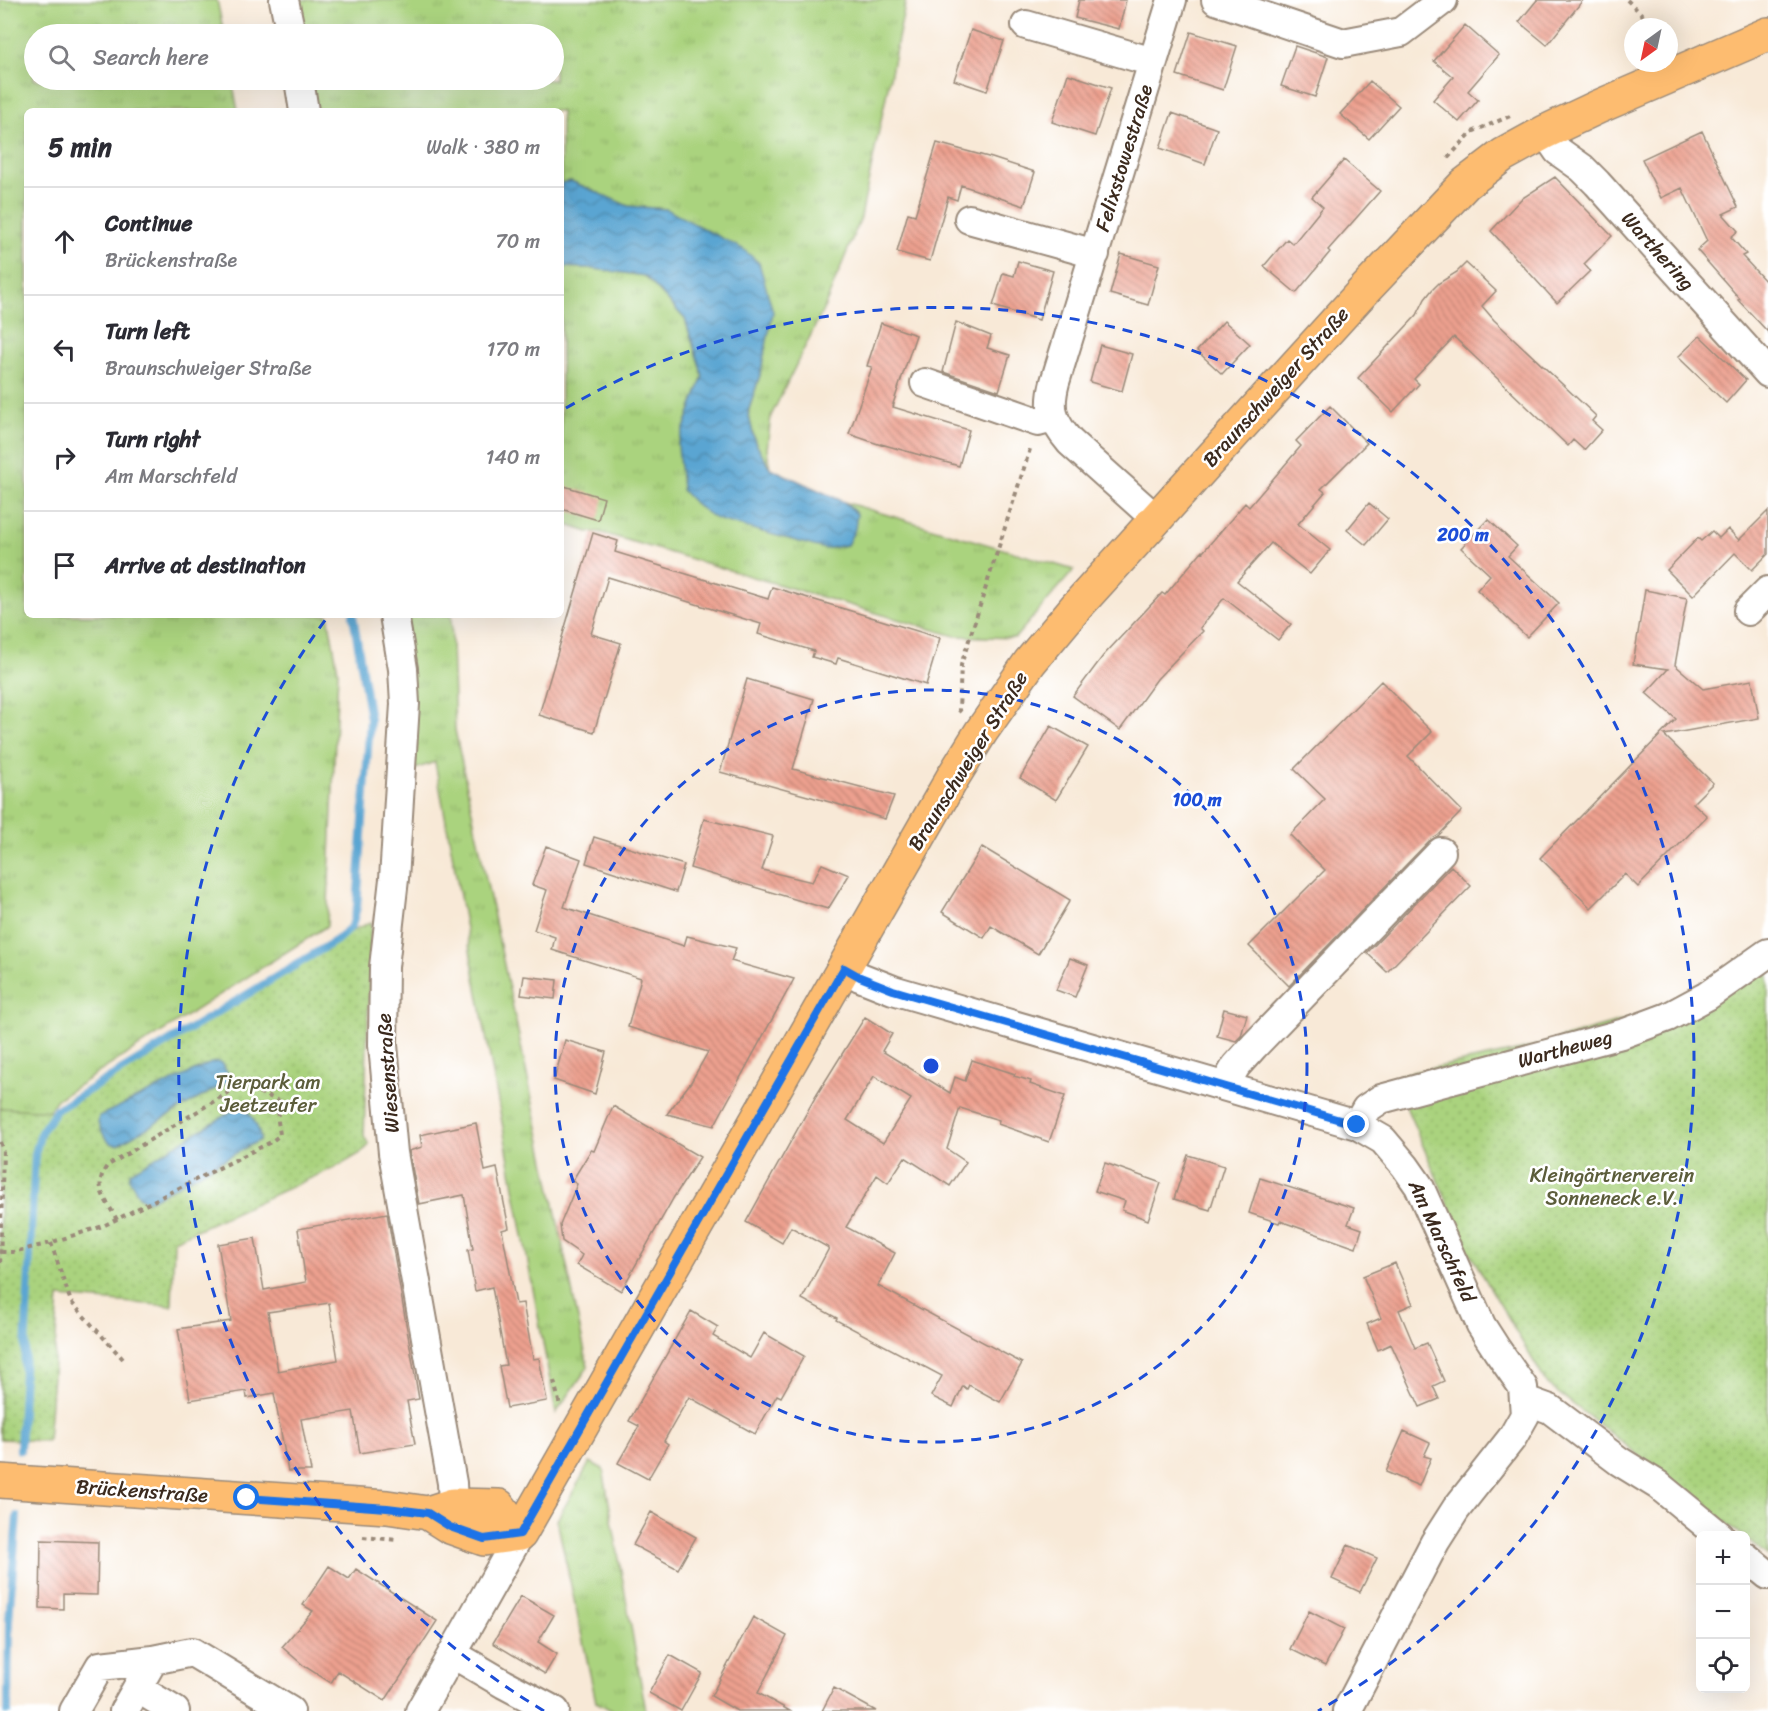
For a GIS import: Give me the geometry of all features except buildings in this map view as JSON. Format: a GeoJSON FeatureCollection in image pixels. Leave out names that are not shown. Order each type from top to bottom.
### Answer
{"type":"FeatureCollection","features":[{"type":"Feature","properties":{"kind":"main road","name":"Braunschweiger Straße"},"geometry":{"type":"LineString","coordinates":[[520,1534],[936,807],[981,732],[1044,645],[1358,297],[1465,184],[1491,164],[1545,132],[1768,34]]}},
{"type":"Feature","properties":{"kind":"main road","name":"Brückenstraße"},"geometry":{"type":"LineString","coordinates":[[0,1481],[387,1508],[444,1515],[499,1506],[520,1534]]}},
{"type":"Feature","properties":{"kind":"street"},"geometry":{"type":"LineString","coordinates":[[285,0],[289,24]]}},
{"type":"Feature","properties":{"kind":"street","name":"Felixstowestraße"},"geometry":{"type":"LineString","coordinates":[[1046,420],[1055,382],[1172,0]]}},
{"type":"Feature","properties":{"kind":"street"},"geometry":{"type":"LineString","coordinates":[[1216,0],[1342,43],[1401,32],[1443,0]]}},
{"type":"Feature","properties":{"kind":"street","name":"Felixstowestraße"},"geometry":{"type":"LineString","coordinates":[[1026,25],[1153,62]]}},
{"type":"Feature","properties":{"kind":"street"},"geometry":{"type":"LineString","coordinates":[[301,90],[304,108]]}},
{"type":"Feature","properties":{"kind":"street","name":"Warthering"},"geometry":{"type":"LineString","coordinates":[[1545,132],[1558,151],[1582,168],[1597,183],[1768,373]]}},
{"type":"Feature","properties":{"kind":"street","name":"Felixstowestraße"},"geometry":{"type":"LineString","coordinates":[[969,219],[1095,254]]}},
{"type":"Feature","properties":{"kind":"street"},"geometry":{"type":"LineString","coordinates":[[925,383],[1046,420],[1059,428],[1070,442],[1156,519]]}},
{"type":"Feature","properties":{"kind":"street"},"geometry":{"type":"LineString","coordinates":[[1748,612],[1768,591]]}},
{"type":"Feature","properties":{"kind":"street","name":"Wiesenstraße"},"geometry":{"type":"LineString","coordinates":[[394,618],[403,669],[405,704],[394,879],[384,967],[383,1045],[393,1154],[451,1479],[444,1515]]}},
{"type":"Feature","properties":{"kind":"street"},"geometry":{"type":"LineString","coordinates":[[1225,1085],[1236,1066],[1254,1046],[1441,852]]}},
{"type":"Feature","properties":{"kind":"street","name":"Wartheweg"},"geometry":{"type":"LineString","coordinates":[[1357,1125],[1365,1109],[1381,1099],[1625,1033],[1668,1017],[1707,996],[1768,952]]}},
{"type":"Feature","properties":{"kind":"street","name":"Am Marschfeld"},"geometry":{"type":"LineString","coordinates":[[844,968],[893,990],[1357,1125],[1383,1140],[1419,1186],[1481,1324],[1523,1387],[1525,1400]]}},
{"type":"Feature","properties":{"kind":"street"},"geometry":{"type":"LineString","coordinates":[[1347,1711],[1435,1542],[1456,1509],[1519,1428],[1525,1414],[1525,1400],[1550,1409],[1619,1461],[1658,1485],[1714,1531]]}},
{"type":"Feature","properties":{"kind":"street","name":"Braunschweiger Straße"},"geometry":{"type":"LineString","coordinates":[[420,1711],[520,1534]]}},
{"type":"Feature","properties":{"kind":"street"},"geometry":{"type":"LineString","coordinates":[[1750,1560],[1768,1575]]}},
{"type":"Feature","properties":{"kind":"street"},"geometry":{"type":"LineString","coordinates":[[74,1711],[100,1666],[153,1660],[192,1652],[290,1711]]}},
{"type":"Feature","properties":{"kind":"street"},"geometry":{"type":"LineString","coordinates":[[453,1654],[555,1711]]}},
{"type":"Feature","properties":{"kind":"street"},"geometry":{"type":"LineString","coordinates":[[153,1660],[130,1700],[175,1711]]}},
{"type":"Feature","properties":{"kind":"path"},"geometry":{"type":"LineString","coordinates":[[1628,0],[1646,18]]}},
{"type":"Feature","properties":{"kind":"path"},"geometry":{"type":"LineString","coordinates":[[981,732],[959,710],[961,665],[1046,420]]}},
{"type":"Feature","properties":{"kind":"path"},"geometry":{"type":"LineString","coordinates":[[117,1220],[99,1186],[100,1175],[107,1166],[236,1088],[251,1089],[294,1107]]}},
{"type":"Feature","properties":{"kind":"path"},"geometry":{"type":"LineString","coordinates":[[1,1252],[51,1243],[103,1226],[277,1138],[280,1135],[279,1106],[283,1102]]}},
{"type":"Feature","properties":{"kind":"path"},"geometry":{"type":"LineString","coordinates":[[0,1142],[3,1150],[0,1268]]}},
{"type":"Feature","properties":{"kind":"path"},"geometry":{"type":"LineString","coordinates":[[51,1243],[71,1302],[123,1359]]}},
{"type":"Feature","properties":{"kind":"green space"},"geometry":{"type":"Polygon","coordinates":[[[0,0],[217,0],[222,24],[24,24],[24,90],[234,90],[237,108],[24,108],[24,618],[329,618],[338,671],[327,926],[57,1099],[26,1142],[0,1439],[0,0]]]}},
{"type":"Feature","properties":{"kind":"green space"},"geometry":{"type":"Polygon","coordinates":[[[289,0],[906,0],[861,217],[825,306],[771,416],[767,449],[770,468],[755,442],[748,413],[760,375],[666,209],[628,206],[571,181],[564,182],[564,108],[308,108],[305,90],[564,90],[564,24],[293,24],[289,0]]]}},
{"type":"Feature","properties":{"kind":"green space"},"geometry":{"type":"Polygon","coordinates":[[[564,267],[645,276],[685,319],[703,376],[678,445],[856,514],[844,502],[1074,570],[1015,638],[955,636],[599,532],[588,532],[564,524],[564,267]]]}},
{"type":"Feature","properties":{"kind":"green space"},"geometry":{"type":"Polygon","coordinates":[[[398,618],[451,618],[455,730],[588,1367],[556,1413],[435,762],[412,770],[398,618]]]}},
{"type":"Feature","properties":{"kind":"green space","name":"Tierpark am Jeetzeufer"},"geometry":{"type":"Polygon","coordinates":[[[371,922],[364,1136],[369,1145],[361,1153],[342,1164],[174,1240],[172,1306],[59,1297],[48,1441],[0,1439],[0,1108],[57,1111],[352,931],[371,922]]]}},
{"type":"Feature","properties":{"kind":"green space","name":"Kleingärtnerverein Sonneneck e.V."},"geometry":{"type":"Polygon","coordinates":[[[1768,949],[1768,1556],[1750,1541],[1750,1531],[1737,1531],[1547,1384],[1468,1250],[1407,1109],[1399,1075],[1521,1050],[1656,1011],[1768,949]]]}},
{"type":"Feature","properties":{"kind":"green space"},"geometry":{"type":"Polygon","coordinates":[[[590,1462],[603,1469],[646,1711],[613,1711],[596,1702],[557,1520],[590,1462]]]}},
{"type":"Feature","properties":{"kind":"water"},"geometry":{"type":"Polygon","coordinates":[[[571,181],[628,206],[666,209],[743,249],[759,263],[773,312],[760,375],[748,412],[755,442],[770,468],[844,502],[857,514],[855,529],[847,545],[825,549],[716,519],[696,505],[682,490],[678,445],[703,376],[685,319],[645,276],[564,267],[564,182],[571,181]]]}},
{"type":"Feature","properties":{"kind":"water"},"geometry":{"type":"Polygon","coordinates":[[[217,1062],[221,1063],[230,1076],[228,1082],[119,1144],[108,1141],[98,1123],[99,1116],[217,1062]]]}},
{"type":"Feature","properties":{"kind":"water"},"geometry":{"type":"Polygon","coordinates":[[[237,1108],[244,1109],[252,1117],[260,1140],[151,1200],[145,1201],[140,1198],[129,1178],[131,1172],[237,1108]]]}},
{"type":"Feature","properties":{"kind":"waterway"},"geometry":{"type":"LineString","coordinates":[[20,1450],[35,1154],[41,1132],[56,1110],[337,940],[352,926],[357,907],[370,719],[353,618]]}},
{"type":"Feature","properties":{"kind":"waterway"},"geometry":{"type":"LineString","coordinates":[[8,1711],[9,1621],[17,1516]]}},
{"type":"Feature","properties":{"kind":"route"},"geometry":{"type":"LineString","coordinates":[[247,1498],[428,1513],[450,1527],[484,1539],[520,1534],[844,968],[893,990],[1357,1125]]}}]}
